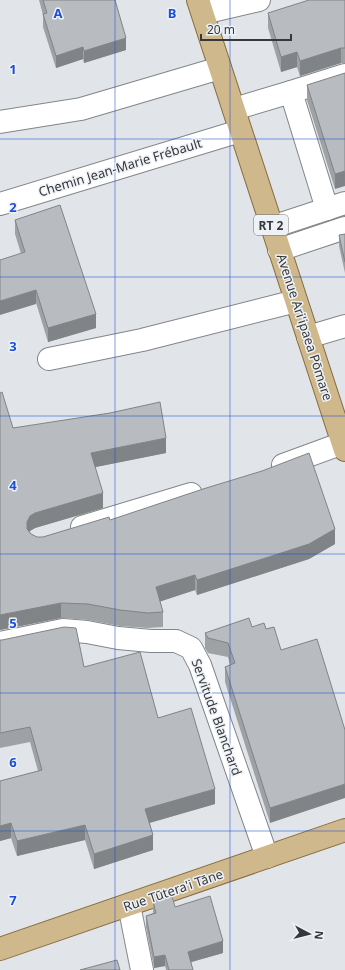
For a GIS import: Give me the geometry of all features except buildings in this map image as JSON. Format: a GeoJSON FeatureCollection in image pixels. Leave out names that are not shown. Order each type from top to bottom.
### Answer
{"type":"FeatureCollection","features":[{"type":"Feature","properties":{"kind":"main road","name":"Avenue Ari'ipaea Pōmare"},"geometry":{"type":"LineString","coordinates":[[200,7],[344,446]]}},
{"type":"Feature","properties":{"kind":"main road","name":"Rue Tūtera'i Tāne"},"geometry":{"type":"LineString","coordinates":[[0,949],[345,830]]}},
{"type":"Feature","properties":{"kind":"street"},"geometry":{"type":"LineString","coordinates":[[200,7],[259,0]]}},
{"type":"Feature","properties":{"kind":"street"},"geometry":{"type":"LineString","coordinates":[[0,122],[81,109],[220,68]]}},
{"type":"Feature","properties":{"kind":"street"},"geometry":{"type":"LineString","coordinates":[[234,109],[345,75]]}},
{"type":"Feature","properties":{"kind":"street"},"geometry":{"type":"LineString","coordinates":[[272,227],[336,206],[291,92]]}},
{"type":"Feature","properties":{"kind":"street","name":"Chemin Jean-Marie Frébault"},"geometry":{"type":"LineString","coordinates":[[0,204],[240,131]]}},
{"type":"Feature","properties":{"kind":"street"},"geometry":{"type":"LineString","coordinates":[[279,250],[345,228]]}},
{"type":"Feature","properties":{"kind":"street"},"geometry":{"type":"LineString","coordinates":[[49,359],[142,340],[296,301]]}},
{"type":"Feature","properties":{"kind":"street"},"geometry":{"type":"LineString","coordinates":[[308,337],[345,326]]}},
{"type":"Feature","properties":{"kind":"street"},"geometry":{"type":"LineString","coordinates":[[266,471],[344,446]]}},
{"type":"Feature","properties":{"kind":"street"},"geometry":{"type":"LineString","coordinates":[[66,532],[213,487]]}},
{"type":"Feature","properties":{"kind":"street","name":"Servitude Blanchard"},"geometry":{"type":"LineString","coordinates":[[0,643],[63,630],[87,632],[118,638],[176,642],[191,648],[200,665],[267,856]]}},
{"type":"Feature","properties":{"kind":"street"},"geometry":{"type":"LineString","coordinates":[[129,905],[142,970]]}}]}
